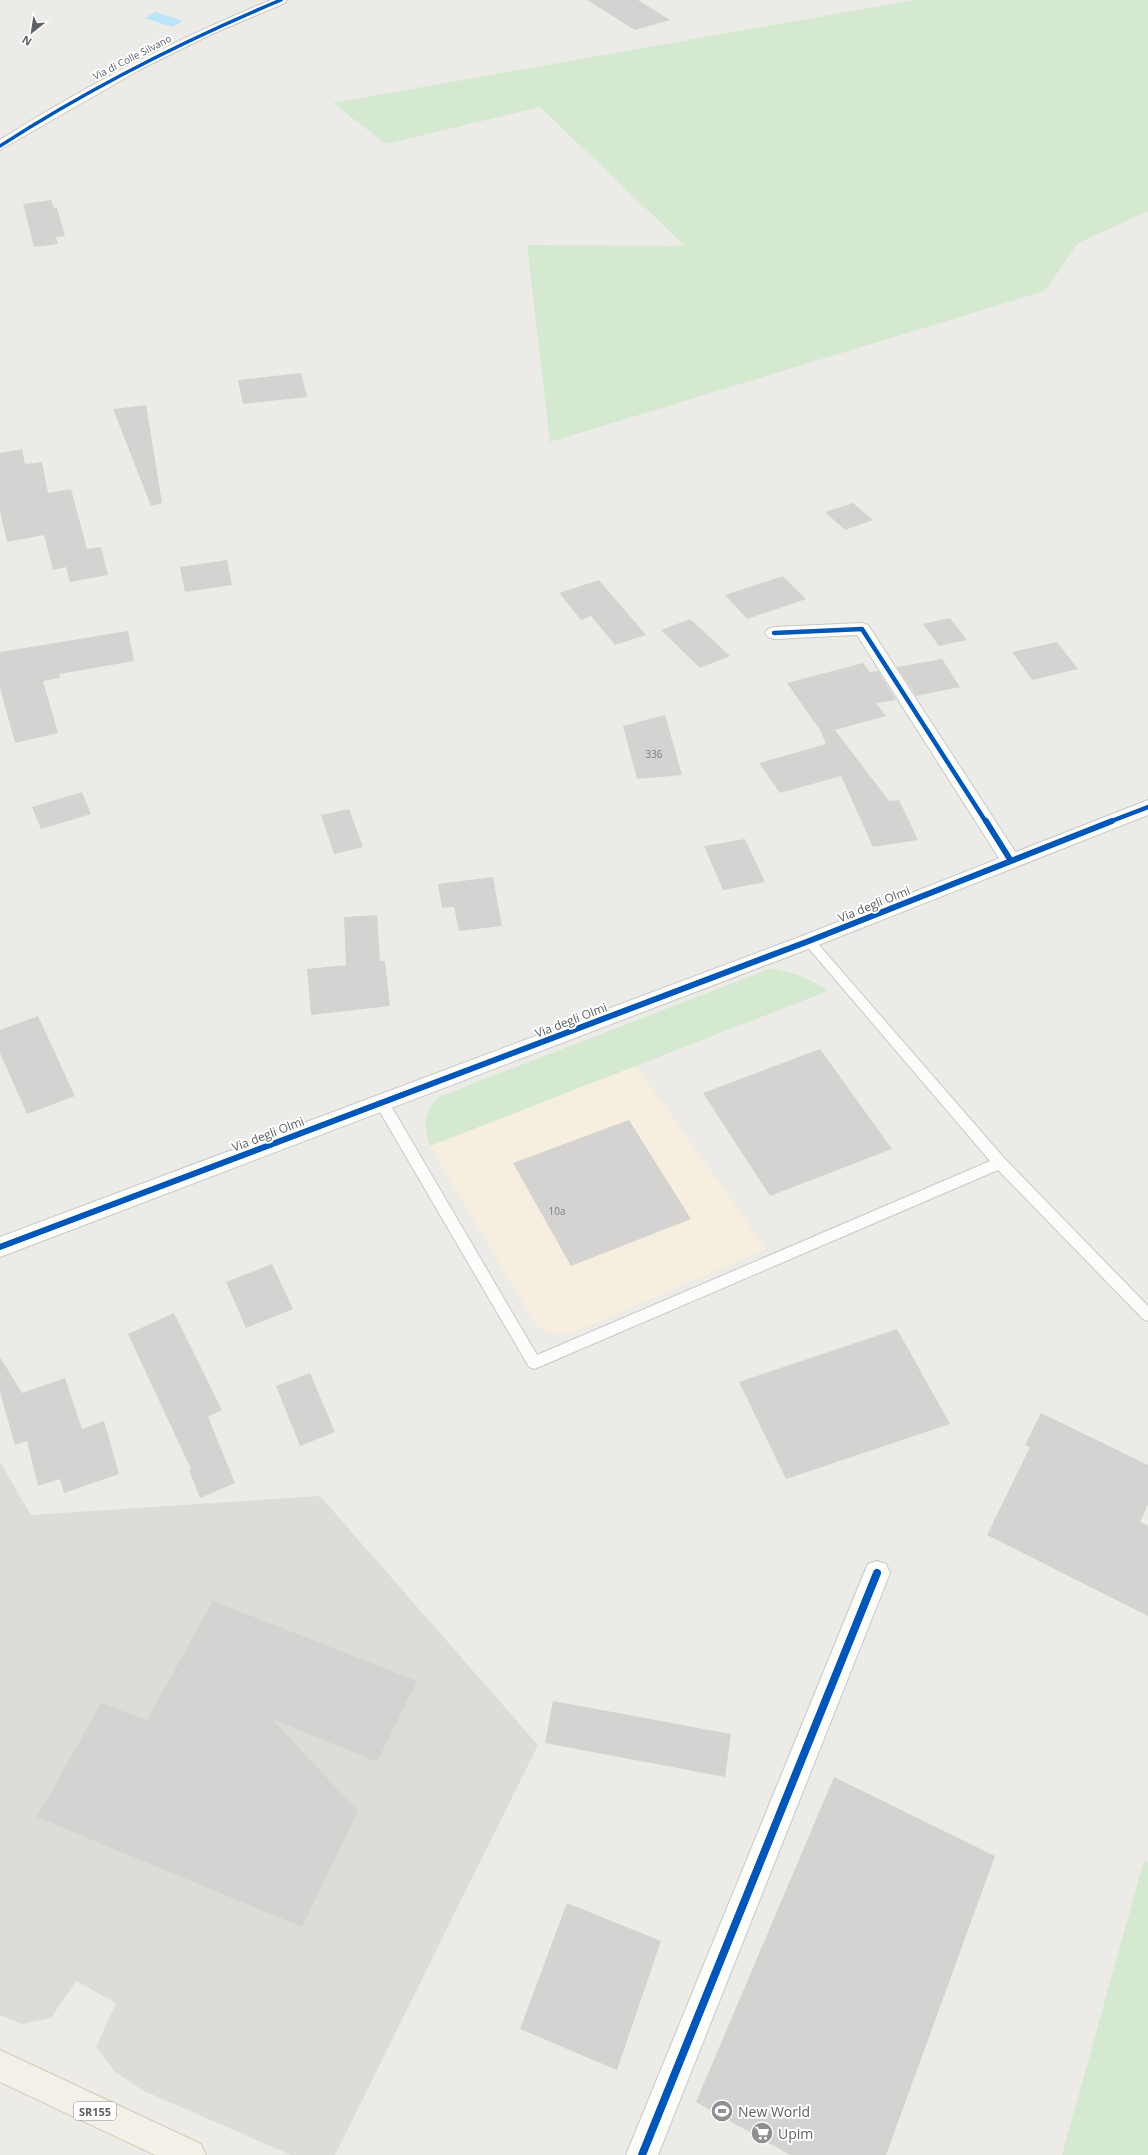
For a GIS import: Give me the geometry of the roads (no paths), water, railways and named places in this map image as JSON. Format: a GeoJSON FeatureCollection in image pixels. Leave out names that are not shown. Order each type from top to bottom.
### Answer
{"type":"FeatureCollection","features":[{"type":"Feature","properties":{"kind":"main road","name":"SR155"},"geometry":{"type":"LineString","coordinates":[[0,2066],[190,2155]]}},
{"type":"Feature","properties":{"kind":"street","name":"Via di Colle Silvano"},"geometry":{"type":"LineString","coordinates":[[0,146],[49,114],[130,68],[194,36],[281,0]]}},
{"type":"Feature","properties":{"kind":"street"},"geometry":{"type":"LineString","coordinates":[[774,633],[862,630],[1011,861]]}},
{"type":"Feature","properties":{"kind":"street","name":"Via degli Olmi"},"geometry":{"type":"LineString","coordinates":[[0,1247],[382,1104],[809,941],[1148,807]]}},
{"type":"Feature","properties":{"kind":"street"},"geometry":{"type":"LineString","coordinates":[[642,2155],[877,1573]]}},
{"type":"Feature","properties":{"kind":"lane"},"geometry":{"type":"LineString","coordinates":[[809,941],[1000,1163],[1148,1315]]}},
{"type":"Feature","properties":{"kind":"lane"},"geometry":{"type":"LineString","coordinates":[[382,1104],[534,1363],[1000,1163]]}},
{"type":"Feature","properties":{"kind":"water"},"geometry":{"type":"Polygon","coordinates":[[[156,12],[183,21],[172,27],[145,18],[156,12]]]}},
{"type":"Feature","properties":{"kind":"place","name":"New World"},"geometry":{"type":"Point","coordinates":[722,2111]}},
{"type":"Feature","properties":{"kind":"place","name":"Upim"},"geometry":{"type":"Point","coordinates":[762,2133]}}]}
